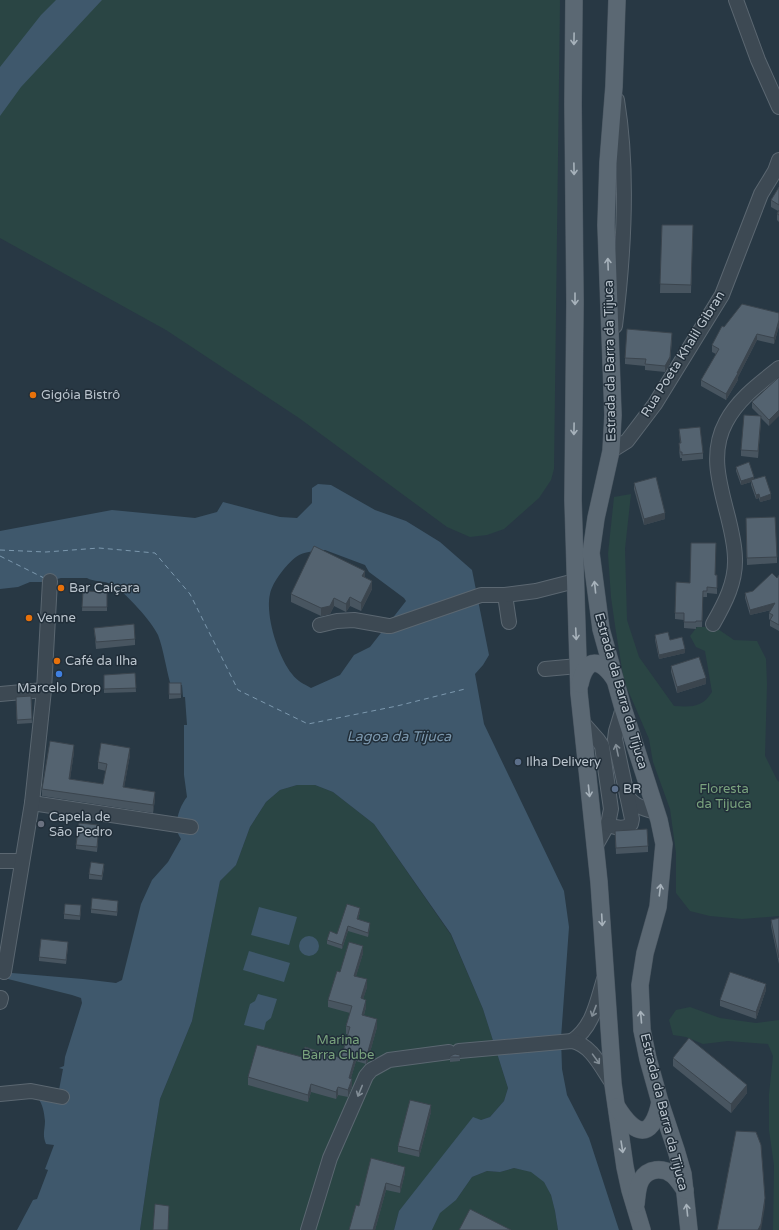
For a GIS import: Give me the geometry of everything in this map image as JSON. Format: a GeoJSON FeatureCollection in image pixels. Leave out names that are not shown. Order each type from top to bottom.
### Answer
{"type":"FeatureCollection","features":[{"type":"Feature","properties":{"kind":"main road","name":"Estrada da Barra da Tijuca"},"geometry":{"type":"LineString","coordinates":[[574,0],[573,104],[575,302],[573,500],[579,693],[600,882],[613,1084],[625,1167],[642,1230]]}},
{"type":"Feature","properties":{"kind":"main road","name":"Estrada da Barra da Tijuca"},"geometry":{"type":"LineString","coordinates":[[617,0],[614,86],[608,162],[606,225],[613,415],[611,451],[596,518],[591,553],[601,629],[656,812],[664,844],[658,907],[644,953],[640,985],[642,1030],[648,1059],[660,1102],[683,1174],[689,1230]]}},
{"type":"Feature","properties":{"kind":"main road"},"geometry":{"type":"LineString","coordinates":[[579,693],[582,677],[587,666],[594,664],[604,666],[616,682]]}},
{"type":"Feature","properties":{"kind":"main road"},"geometry":{"type":"LineString","coordinates":[[616,1105],[624,1118],[632,1126],[639,1130],[644,1130],[648,1128],[655,1120],[660,1102]]}},
{"type":"Feature","properties":{"kind":"main road"},"geometry":{"type":"LineString","coordinates":[[635,1207],[637,1192],[641,1180],[645,1174],[654,1169],[670,1173],[685,1190]]}},
{"type":"Feature","properties":{"kind":"street"},"geometry":{"type":"LineString","coordinates":[[736,0],[758,60],[779,108]]}},
{"type":"Feature","properties":{"kind":"street","name":"Rua Poeta Khalil Gibran"},"geometry":{"type":"LineString","coordinates":[[611,451],[627,440],[655,404],[722,295],[761,194],[775,171],[779,160]]}},
{"type":"Feature","properties":{"kind":"street"},"geometry":{"type":"LineString","coordinates":[[714,624],[727,600],[732,584],[735,558],[732,536],[719,476],[718,452],[720,437],[726,422],[737,405],[753,388],[779,368]]}},
{"type":"Feature","properties":{"kind":"street"},"geometry":{"type":"LineString","coordinates":[[320,625],[337,621],[354,620],[388,626],[481,595],[505,595],[536,591],[575,580]]}},
{"type":"Feature","properties":{"kind":"street"},"geometry":{"type":"LineString","coordinates":[[4,972],[32,803],[44,690],[50,581]]}},
{"type":"Feature","properties":{"kind":"street"},"geometry":{"type":"LineString","coordinates":[[505,595],[509,622]]}},
{"type":"Feature","properties":{"kind":"street"},"geometry":{"type":"LineString","coordinates":[[545,669],[578,666]]}},
{"type":"Feature","properties":{"kind":"street"},"geometry":{"type":"LineString","coordinates":[[0,694],[44,690]]}},
{"type":"Feature","properties":{"kind":"street"},"geometry":{"type":"LineString","coordinates":[[608,824],[618,828],[627,827],[631,824],[632,819],[615,739],[616,731],[624,708]]}},
{"type":"Feature","properties":{"kind":"street"},"geometry":{"type":"LineString","coordinates":[[583,723],[598,740],[603,751],[611,809],[608,824],[595,846]]}},
{"type":"Feature","properties":{"kind":"street"},"geometry":{"type":"LineString","coordinates":[[627,795],[636,804],[656,812]]}},
{"type":"Feature","properties":{"kind":"street"},"geometry":{"type":"LineString","coordinates":[[32,803],[191,827]]}},
{"type":"Feature","properties":{"kind":"street"},"geometry":{"type":"LineString","coordinates":[[0,861],[22,861]]}},
{"type":"Feature","properties":{"kind":"street"},"geometry":{"type":"LineString","coordinates":[[569,1042],[580,1036],[589,1025],[605,975]]}},
{"type":"Feature","properties":{"kind":"street"},"geometry":{"type":"LineString","coordinates":[[308,1230],[330,1158],[366,1076],[371,1070],[384,1062],[399,1058],[460,1051],[569,1042],[580,1043],[590,1051],[613,1084]]}},
{"type":"Feature","properties":{"kind":"street"},"geometry":{"type":"LineString","coordinates":[[0,1094],[31,1090],[62,1097]]}},
{"type":"Feature","properties":{"kind":"green space"},"geometry":{"type":"Polygon","coordinates":[[[0,0],[560,0],[554,469],[551,480],[539,498],[504,529],[487,535],[470,537],[447,527],[299,418],[166,330],[0,238],[0,0]]]}},
{"type":"Feature","properties":{"kind":"green space","name":"Floresta da Tijuca"},"geometry":{"type":"Polygon","coordinates":[[[631,494],[625,549],[627,620],[639,657],[674,706],[691,706],[700,704],[712,692],[705,651],[696,647],[690,636],[697,627],[715,627],[734,640],[757,641],[766,659],[767,684],[765,756],[779,782],[779,916],[742,919],[710,916],[690,911],[676,893],[676,853],[670,809],[653,762],[649,739],[624,681],[611,597],[608,554],[614,497],[631,494]]]}},
{"type":"Feature","properties":{"kind":"green space","name":"Marina Barra Clube"},"geometry":{"type":"Polygon","coordinates":[[[297,785],[315,785],[333,792],[374,824],[451,935],[483,1009],[508,1088],[504,1101],[490,1117],[481,1120],[399,1211],[394,1230],[140,1230],[160,1099],[192,1021],[220,881],[236,865],[250,827],[266,802],[280,790],[297,785]]]}},
{"type":"Feature","properties":{"kind":"green space"},"geometry":{"type":"Polygon","coordinates":[[[690,1007],[720,1018],[756,1023],[779,1020],[779,1230],[773,1230],[774,1165],[769,1130],[769,1094],[773,1056],[768,1044],[728,1041],[703,1044],[686,1037],[673,1035],[669,1020],[676,1010],[690,1007]]]}},
{"type":"Feature","properties":{"kind":"green space"},"geometry":{"type":"Polygon","coordinates":[[[514,1168],[530,1171],[537,1175],[548,1188],[554,1205],[558,1230],[432,1230],[440,1212],[456,1200],[472,1177],[487,1171],[500,1172],[514,1168]]]}},
{"type":"Feature","properties":{"kind":"water"},"geometry":{"type":"Polygon","coordinates":[[[56,0],[102,0],[21,87],[0,116],[0,67],[41,15],[56,0]]]}},
{"type":"Feature","properties":{"kind":"water","name":"Lagoa da Tijuca"},"geometry":{"type":"Polygon","coordinates":[[[318,484],[331,485],[375,510],[406,521],[440,542],[472,570],[489,655],[475,674],[484,724],[564,891],[569,927],[561,1038],[562,1069],[567,1095],[589,1138],[619,1230],[558,1230],[551,1195],[544,1182],[531,1172],[514,1168],[500,1172],[487,1171],[472,1177],[456,1200],[440,1213],[432,1230],[394,1230],[399,1211],[473,1117],[481,1120],[490,1117],[504,1101],[508,1088],[483,1009],[451,934],[374,824],[333,792],[315,785],[297,785],[280,790],[266,802],[250,827],[236,865],[220,881],[192,1021],[160,1099],[140,1230],[17,1230],[33,1200],[37,1199],[48,1170],[45,1169],[54,1145],[46,1144],[44,1135],[44,1115],[38,1098],[59,1090],[63,1069],[59,1068],[64,1066],[65,1057],[82,1003],[81,998],[8,979],[0,972],[116,983],[122,980],[141,904],[152,880],[168,862],[181,839],[178,833],[177,821],[179,812],[187,797],[184,775],[184,725],[187,725],[185,697],[183,697],[182,685],[171,686],[158,635],[145,616],[131,601],[113,585],[87,578],[61,578],[44,582],[30,582],[18,587],[0,589],[0,531],[112,510],[195,518],[217,512],[223,502],[280,517],[297,518],[312,503],[312,488],[318,484]],[[325,550],[306,552],[296,557],[288,564],[280,574],[272,589],[270,594],[269,613],[278,647],[287,667],[294,676],[311,688],[340,675],[354,655],[370,647],[406,601],[369,572],[365,565],[325,550]]]}},
{"type":"Feature","properties":{"kind":"water"},"geometry":{"type":"Polygon","coordinates":[[[259,907],[297,917],[289,945],[251,935],[259,907]]]}},
{"type":"Feature","properties":{"kind":"water"},"geometry":{"type":"Polygon","coordinates":[[[309,936],[316,939],[319,946],[316,953],[309,956],[302,953],[299,946],[302,939],[309,936]]]}},
{"type":"Feature","properties":{"kind":"water"},"geometry":{"type":"Polygon","coordinates":[[[249,951],[290,963],[284,982],[243,970],[249,951]]]}},
{"type":"Feature","properties":{"kind":"water"},"geometry":{"type":"Polygon","coordinates":[[[258,994],[277,999],[271,1018],[266,1022],[264,1030],[244,1025],[250,1004],[255,1001],[258,994]]]}},
{"type":"Feature","properties":{"kind":"building"},"geometry":{"type":"Polygon","coordinates":[[[779,187],[779,205],[771,200],[779,187]]]}},
{"type":"Feature","properties":{"kind":"building"},"geometry":{"type":"Polygon","coordinates":[[[662,225],[693,225],[691,285],[660,284],[662,225]]]}},
{"type":"Feature","properties":{"kind":"building"},"geometry":{"type":"Polygon","coordinates":[[[742,304],[779,313],[779,320],[774,338],[757,334],[726,394],[701,380],[719,349],[712,345],[722,326],[724,327],[742,304]]]}},
{"type":"Feature","properties":{"kind":"building"},"geometry":{"type":"Polygon","coordinates":[[[627,329],[672,333],[670,357],[665,366],[645,364],[646,359],[625,358],[627,329]]]}},
{"type":"Feature","properties":{"kind":"building"},"geometry":{"type":"Polygon","coordinates":[[[779,377],[779,410],[769,420],[752,402],[779,377]]]}},
{"type":"Feature","properties":{"kind":"building"},"geometry":{"type":"Polygon","coordinates":[[[744,415],[761,416],[758,451],[741,450],[744,415]]]}},
{"type":"Feature","properties":{"kind":"building"},"geometry":{"type":"Polygon","coordinates":[[[700,427],[703,453],[682,455],[682,452],[680,452],[679,443],[681,443],[679,429],[700,427]]]}},
{"type":"Feature","properties":{"kind":"building"},"geometry":{"type":"Polygon","coordinates":[[[749,462],[754,477],[741,481],[736,467],[749,462]]]}},
{"type":"Feature","properties":{"kind":"building"},"geometry":{"type":"Polygon","coordinates":[[[765,476],[771,494],[760,498],[759,494],[756,495],[751,480],[765,476]]]}},
{"type":"Feature","properties":{"kind":"building"},"geometry":{"type":"Polygon","coordinates":[[[656,477],[665,513],[644,519],[634,483],[656,477]]]}},
{"type":"Feature","properties":{"kind":"building"},"geometry":{"type":"Polygon","coordinates":[[[775,517],[777,557],[747,558],[746,518],[775,517]]]}},
{"type":"Feature","properties":{"kind":"building"},"geometry":{"type":"Polygon","coordinates":[[[691,543],[716,543],[715,575],[717,575],[717,588],[707,587],[707,591],[703,591],[702,621],[684,622],[684,613],[675,613],[676,582],[690,583],[691,543]]]}},
{"type":"Feature","properties":{"kind":"building"},"geometry":{"type":"Polygon","coordinates":[[[314,546],[365,571],[362,576],[372,581],[361,603],[350,597],[346,604],[334,598],[330,606],[321,608],[291,594],[314,546]]]}},
{"type":"Feature","properties":{"kind":"building"},"geometry":{"type":"Polygon","coordinates":[[[772,573],[777,578],[779,575],[779,625],[770,620],[773,615],[769,613],[775,603],[750,610],[745,593],[753,591],[772,573]]]}},
{"type":"Feature","properties":{"kind":"building"},"geometry":{"type":"Polygon","coordinates":[[[83,591],[107,592],[107,607],[82,607],[83,591]]]}},
{"type":"Feature","properties":{"kind":"building"},"geometry":{"type":"Polygon","coordinates":[[[134,624],[135,639],[96,642],[94,628],[134,624]]]}},
{"type":"Feature","properties":{"kind":"building"},"geometry":{"type":"Polygon","coordinates":[[[668,632],[670,640],[682,637],[685,649],[659,655],[655,635],[668,632]]]}},
{"type":"Feature","properties":{"kind":"building"},"geometry":{"type":"Polygon","coordinates":[[[699,657],[706,678],[677,687],[671,666],[699,657]]]}},
{"type":"Feature","properties":{"kind":"building"},"geometry":{"type":"Polygon","coordinates":[[[135,673],[136,688],[104,689],[104,675],[135,673]]]}},
{"type":"Feature","properties":{"kind":"building"},"geometry":{"type":"Polygon","coordinates":[[[169,683],[181,683],[181,694],[169,694],[169,683]]]}},
{"type":"Feature","properties":{"kind":"building"},"geometry":{"type":"Polygon","coordinates":[[[31,696],[32,719],[17,720],[16,697],[31,696]]]}},
{"type":"Feature","properties":{"kind":"building"},"geometry":{"type":"Polygon","coordinates":[[[50,741],[74,745],[69,779],[103,784],[107,764],[98,762],[101,743],[130,748],[123,787],[155,792],[153,805],[42,789],[50,741]]]}},
{"type":"Feature","properties":{"kind":"building"},"geometry":{"type":"Polygon","coordinates":[[[79,823],[99,825],[97,847],[76,845],[79,823]]]}},
{"type":"Feature","properties":{"kind":"building"},"geometry":{"type":"Polygon","coordinates":[[[647,829],[648,846],[616,848],[615,831],[647,829]]]}},
{"type":"Feature","properties":{"kind":"building"},"geometry":{"type":"Polygon","coordinates":[[[91,862],[104,864],[102,876],[89,874],[91,862]]]}},
{"type":"Feature","properties":{"kind":"building"},"geometry":{"type":"Polygon","coordinates":[[[92,898],[118,901],[117,912],[91,909],[92,898]]]}},
{"type":"Feature","properties":{"kind":"building"},"geometry":{"type":"Polygon","coordinates":[[[65,904],[81,905],[80,916],[64,914],[65,904]]]}},
{"type":"Feature","properties":{"kind":"building"},"geometry":{"type":"Polygon","coordinates":[[[347,904],[360,908],[357,919],[370,923],[368,933],[348,926],[342,945],[327,940],[330,931],[337,934],[347,904]]]}},
{"type":"Feature","properties":{"kind":"building"},"geometry":{"type":"Polygon","coordinates":[[[779,918],[779,958],[771,920],[779,918]]]}},
{"type":"Feature","properties":{"kind":"building"},"geometry":{"type":"Polygon","coordinates":[[[41,939],[68,942],[66,960],[39,957],[41,939]]]}},
{"type":"Feature","properties":{"kind":"building"},"geometry":{"type":"Polygon","coordinates":[[[349,942],[363,946],[354,976],[367,979],[361,998],[366,1000],[362,1015],[377,1019],[367,1055],[356,1054],[349,1078],[352,1079],[348,1090],[338,1087],[336,1092],[311,1084],[308,1095],[248,1077],[257,1045],[302,1057],[305,1047],[341,1058],[350,1027],[346,1026],[352,1006],[328,1000],[337,971],[340,972],[349,942]]]}},
{"type":"Feature","properties":{"kind":"building"},"geometry":{"type":"Polygon","coordinates":[[[730,972],[766,984],[756,1012],[720,1000],[730,972]]]}},
{"type":"Feature","properties":{"kind":"building"},"geometry":{"type":"Polygon","coordinates":[[[689,1038],[747,1085],[731,1104],[673,1058],[689,1038]]]}},
{"type":"Feature","properties":{"kind":"building"},"geometry":{"type":"Polygon","coordinates":[[[455,1054],[460,1055],[460,1057],[450,1057],[450,1056],[455,1054]]]}},
{"type":"Feature","properties":{"kind":"building"},"geometry":{"type":"Polygon","coordinates":[[[410,1100],[431,1105],[419,1151],[398,1146],[410,1100]]]}},
{"type":"Feature","properties":{"kind":"building"},"geometry":{"type":"Polygon","coordinates":[[[736,1131],[756,1132],[761,1145],[765,1198],[761,1224],[758,1230],[717,1230],[736,1131]]]}},
{"type":"Feature","properties":{"kind":"building"},"geometry":{"type":"Polygon","coordinates":[[[371,1158],[405,1167],[400,1187],[386,1183],[373,1230],[349,1230],[356,1205],[359,1206],[371,1158]]]}},
{"type":"Feature","properties":{"kind":"building"},"geometry":{"type":"Polygon","coordinates":[[[155,1204],[169,1206],[168,1230],[153,1230],[155,1204]]]}},
{"type":"Feature","properties":{"kind":"building"},"geometry":{"type":"Polygon","coordinates":[[[470,1209],[511,1230],[459,1230],[470,1209]]]}},
{"type":"Feature","properties":{"kind":"ferry route"},"geometry":{"type":"LineString","coordinates":[[0,550],[46,552],[99,548],[155,553],[190,594],[238,690],[308,724],[397,706],[465,689]]}},
{"type":"Feature","properties":{"kind":"ferry route"},"geometry":{"type":"LineString","coordinates":[[0,556],[44,578]]}},
{"type":"Feature","properties":{"kind":"place","name":"Gigóia Bistrô"},"geometry":{"type":"Point","coordinates":[33,395]}},
{"type":"Feature","properties":{"kind":"place","name":"Bar Caiçara"},"geometry":{"type":"Point","coordinates":[61,588]}},
{"type":"Feature","properties":{"kind":"place","name":"Venne"},"geometry":{"type":"Point","coordinates":[29,618]}},
{"type":"Feature","properties":{"kind":"place","name":"Café da Ilha"},"geometry":{"type":"Point","coordinates":[57,661]}},
{"type":"Feature","properties":{"kind":"place","name":"Marcelo Drop"},"geometry":{"type":"Point","coordinates":[59,674]}},
{"type":"Feature","properties":{"kind":"place","name":"Ilha Delivery"},"geometry":{"type":"Point","coordinates":[518,762]}},
{"type":"Feature","properties":{"kind":"place","name":"BR"},"geometry":{"type":"Point","coordinates":[615,789]}},
{"type":"Feature","properties":{"kind":"place","name":"Capela de São Pedro"},"geometry":{"type":"Point","coordinates":[41,824]}}]}
